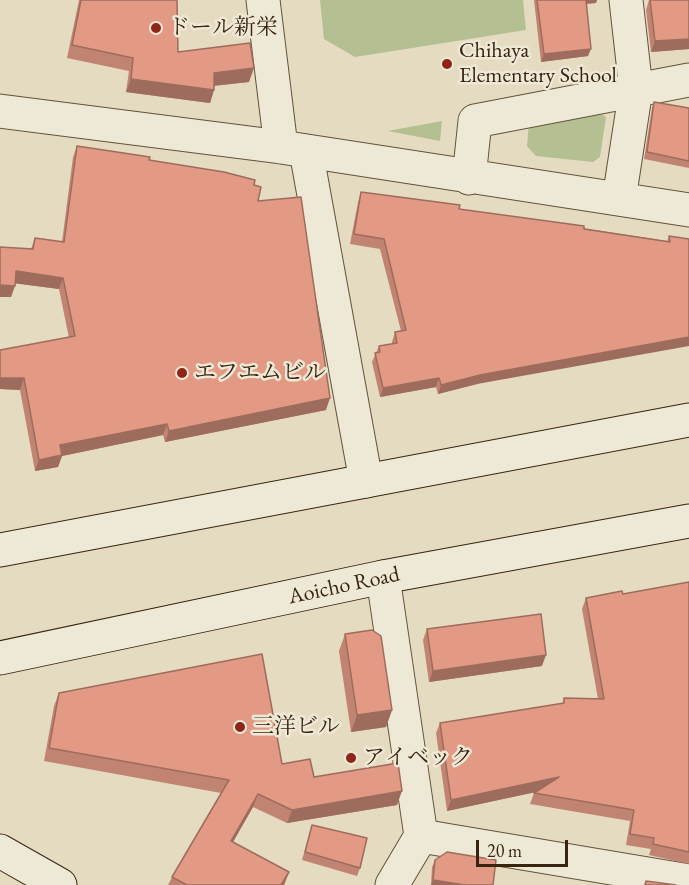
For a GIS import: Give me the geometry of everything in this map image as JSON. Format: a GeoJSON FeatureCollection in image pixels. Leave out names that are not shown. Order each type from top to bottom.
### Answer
{"type":"FeatureCollection","features":[{"type":"Feature","properties":{"kind":"street"},"geometry":{"type":"LineString","coordinates":[[263,0],[366,481]]}},
{"type":"Feature","properties":{"kind":"street"},"geometry":{"type":"LineString","coordinates":[[620,199],[636,89],[626,0]]}},
{"type":"Feature","properties":{"kind":"street"},"geometry":{"type":"LineString","coordinates":[[470,178],[475,121],[689,80]]}},
{"type":"Feature","properties":{"kind":"street"},"geometry":{"type":"LineString","coordinates":[[0,111],[294,149],[689,210]]}},
{"type":"Feature","properties":{"kind":"street"},"geometry":{"type":"LineString","coordinates":[[0,550],[689,420]]}},
{"type":"Feature","properties":{"kind":"street","name":"Aoicho Road"},"geometry":{"type":"LineString","coordinates":[[0,658],[383,577],[689,521]]}},
{"type":"Feature","properties":{"kind":"street"},"geometry":{"type":"LineString","coordinates":[[383,577],[421,836],[392,885]]}},
{"type":"Feature","properties":{"kind":"street"},"geometry":{"type":"LineString","coordinates":[[421,836],[689,881]]}},
{"type":"Feature","properties":{"kind":"street"},"geometry":{"type":"LineString","coordinates":[[0,851],[60,885]]}},
{"type":"Feature","properties":{"kind":"green space"},"geometry":{"type":"Polygon","coordinates":[[[320,0],[523,0],[526,30],[355,57],[324,39],[320,0]]]}},
{"type":"Feature","properties":{"kind":"green space"},"geometry":{"type":"Polygon","coordinates":[[[596,110],[606,117],[600,157],[593,162],[536,156],[527,146],[529,123],[596,110]]]}},
{"type":"Feature","properties":{"kind":"green space"},"geometry":{"type":"Polygon","coordinates":[[[442,121],[440,141],[388,131],[442,121]]]}},
{"type":"Feature","properties":{"kind":"building"},"geometry":{"type":"Polygon","coordinates":[[[81,0],[177,0],[178,52],[250,43],[254,68],[214,73],[214,90],[131,79],[133,58],[72,45],[81,0]]]}},
{"type":"Feature","properties":{"kind":"building"},"geometry":{"type":"Polygon","coordinates":[[[537,0],[586,0],[591,49],[544,54],[537,0]]]}},
{"type":"Feature","properties":{"kind":"building"},"geometry":{"type":"Polygon","coordinates":[[[650,0],[689,0],[689,39],[655,41],[650,0]]]}},
{"type":"Feature","properties":{"kind":"building"},"geometry":{"type":"Polygon","coordinates":[[[654,102],[689,108],[689,161],[647,152],[654,102]]]}},
{"type":"Feature","properties":{"kind":"building"},"geometry":{"type":"Polygon","coordinates":[[[77,146],[150,157],[149,160],[224,172],[255,180],[254,185],[261,187],[258,201],[301,197],[330,398],[169,431],[167,424],[60,445],[62,455],[39,460],[24,378],[0,378],[0,350],[75,336],[63,278],[16,271],[15,286],[0,285],[0,247],[33,249],[35,238],[64,242],[77,146]]]}},
{"type":"Feature","properties":{"kind":"building"},"geometry":{"type":"Polygon","coordinates":[[[361,192],[460,205],[459,209],[584,226],[584,229],[670,242],[669,236],[689,239],[689,337],[480,375],[441,385],[439,378],[383,388],[375,353],[380,352],[379,346],[397,343],[395,332],[406,330],[384,239],[354,234],[361,192]]]}},
{"type":"Feature","properties":{"kind":"building"},"geometry":{"type":"Polygon","coordinates":[[[689,582],[689,852],[653,844],[654,838],[630,834],[634,810],[534,793],[559,777],[451,800],[440,723],[564,703],[564,698],[604,699],[586,598],[689,582]]]}},
{"type":"Feature","properties":{"kind":"building"},"geometry":{"type":"Polygon","coordinates":[[[541,614],[546,655],[433,671],[427,629],[541,614]]]}},
{"type":"Feature","properties":{"kind":"building"},"geometry":{"type":"Polygon","coordinates":[[[372,630],[381,636],[392,710],[357,715],[345,634],[372,630]]]}},
{"type":"Feature","properties":{"kind":"building"},"geometry":{"type":"Polygon","coordinates":[[[262,654],[282,764],[310,759],[314,777],[398,763],[402,791],[292,810],[258,794],[231,841],[289,872],[281,885],[187,885],[172,877],[229,780],[49,748],[59,693],[262,654]]]}},
{"type":"Feature","properties":{"kind":"building"},"geometry":{"type":"Polygon","coordinates":[[[312,825],[367,838],[360,868],[305,852],[312,825]]]}},
{"type":"Feature","properties":{"kind":"building"},"geometry":{"type":"Polygon","coordinates":[[[447,852],[496,860],[493,885],[465,885],[433,880],[435,860],[447,852]]]}},
{"type":"Feature","properties":{"kind":"building"},"geometry":{"type":"Polygon","coordinates":[[[646,881],[676,885],[645,885],[646,881]]]}},
{"type":"Feature","properties":{"kind":"place","name":"ドール新栄"},"geometry":{"type":"Point","coordinates":[156,28]}},
{"type":"Feature","properties":{"kind":"place","name":"Chihaya Elementary School"},"geometry":{"type":"Point","coordinates":[447,64]}},
{"type":"Feature","properties":{"kind":"place","name":"エフエムビル"},"geometry":{"type":"Point","coordinates":[182,373]}},
{"type":"Feature","properties":{"kind":"place","name":"三洋ビル"},"geometry":{"type":"Point","coordinates":[240,727]}},
{"type":"Feature","properties":{"kind":"place","name":"アイベック"},"geometry":{"type":"Point","coordinates":[351,758]}}]}
